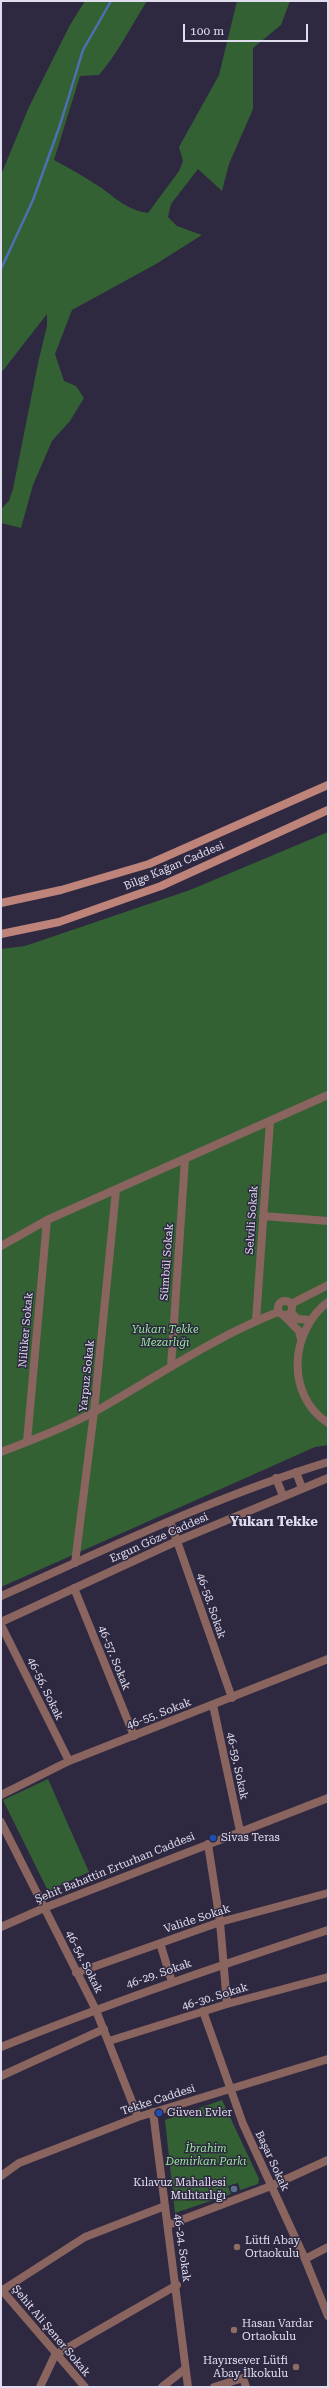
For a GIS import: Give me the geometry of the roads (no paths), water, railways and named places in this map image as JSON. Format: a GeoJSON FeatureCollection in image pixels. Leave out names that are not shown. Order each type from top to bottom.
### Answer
{"type":"FeatureCollection","features":[{"type":"Feature","properties":{"kind":"main road","name":"Bilge Kağan Caddesi"},"geometry":{"type":"LineString","coordinates":[[1,903],[61,890],[149,864],[328,785]]}},
{"type":"Feature","properties":{"kind":"main road","name":"Bilge Kağan Caddesi"},"geometry":{"type":"LineString","coordinates":[[1,934],[59,922],[161,886],[328,810]]}},
{"type":"Feature","properties":{"kind":"street"},"geometry":{"type":"LineString","coordinates":[[1,1246],[47,1220],[328,1095]]}},
{"type":"Feature","properties":{"kind":"street","name":"Selvili Sokak"},"geometry":{"type":"LineString","coordinates":[[256,1321],[270,1121]]}},
{"type":"Feature","properties":{"kind":"street","name":"Sümbül Sokak"},"geometry":{"type":"LineString","coordinates":[[171,1367],[186,1159]]}},
{"type":"Feature","properties":{"kind":"street","name":"Yarpuz Sokak"},"geometry":{"type":"LineString","coordinates":[[75,1563],[94,1412],[116,1190]]}},
{"type":"Feature","properties":{"kind":"street"},"geometry":{"type":"LineString","coordinates":[[264,1216],[328,1221]]}},
{"type":"Feature","properties":{"kind":"street","name":"Nilüker Sokak"},"geometry":{"type":"LineString","coordinates":[[27,1442],[47,1220]]}},
{"type":"Feature","properties":{"kind":"street"},"geometry":{"type":"LineString","coordinates":[[1,1452],[94,1412],[171,1367],[256,1321],[284,1313],[291,1304],[328,1285]]}},
{"type":"Feature","properties":{"kind":"street"},"geometry":{"type":"LineString","coordinates":[[291,1304],[285,1301],[280,1302],[278,1307],[299,1330],[301,1339]]}},
{"type":"Feature","properties":{"kind":"street"},"geometry":{"type":"LineString","coordinates":[[328,1302],[310,1320],[301,1339],[297,1367],[300,1380],[313,1411],[328,1423]]}},
{"type":"Feature","properties":{"kind":"street"},"geometry":{"type":"LineString","coordinates":[[284,1313],[298,1319],[310,1320]]}},
{"type":"Feature","properties":{"kind":"street","name":"Ergun Göze Caddesi"},"geometry":{"type":"LineString","coordinates":[[1,1596],[170,1521],[276,1478],[328,1462]]}},
{"type":"Feature","properties":{"kind":"street"},"geometry":{"type":"LineString","coordinates":[[296,1472],[302,1488]]}},
{"type":"Feature","properties":{"kind":"street"},"geometry":{"type":"LineString","coordinates":[[276,1478],[283,1496]]}},
{"type":"Feature","properties":{"kind":"street","name":"Ergun Göze Caddesi"},"geometry":{"type":"LineString","coordinates":[[1,1622],[177,1540],[328,1478]]}},
{"type":"Feature","properties":{"kind":"street","name":"46-58. Sokak"},"geometry":{"type":"LineString","coordinates":[[170,1521],[232,1698]]}},
{"type":"Feature","properties":{"kind":"street","name":"46-57. Sokak"},"geometry":{"type":"LineString","coordinates":[[74,1588],[134,1736]]}},
{"type":"Feature","properties":{"kind":"street","name":"46-56. Sokak"},"geometry":{"type":"LineString","coordinates":[[1,1626],[69,1762]]}},
{"type":"Feature","properties":{"kind":"street","name":"46-55. Sokak"},"geometry":{"type":"LineString","coordinates":[[1,1795],[69,1762],[328,1659]]}},
{"type":"Feature","properties":{"kind":"street","name":"46-59. Sokak"},"geometry":{"type":"LineString","coordinates":[[213,1705],[240,1831]]}},
{"type":"Feature","properties":{"kind":"street","name":"Şehit Bahattin Erturhan Caddesi"},"geometry":{"type":"LineString","coordinates":[[1,1927],[44,1908],[328,1798]]}},
{"type":"Feature","properties":{"kind":"street","name":"46-54. Sokak"},"geometry":{"type":"LineString","coordinates":[[1,1822],[95,2008],[138,2116]]}},
{"type":"Feature","properties":{"kind":"street"},"geometry":{"type":"LineString","coordinates":[[208,1844],[220,1922],[227,2004]]}},
{"type":"Feature","properties":{"kind":"street","name":"Valide Sokak"},"geometry":{"type":"LineString","coordinates":[[76,1973],[220,1922],[328,1893]]}},
{"type":"Feature","properties":{"kind":"street","name":"46-29. Sokak"},"geometry":{"type":"LineString","coordinates":[[1,2047],[95,2008],[328,1930]]}},
{"type":"Feature","properties":{"kind":"street"},"geometry":{"type":"LineString","coordinates":[[160,1943],[172,1982]]}},
{"type":"Feature","properties":{"kind":"street","name":"46-30. Sokak"},"geometry":{"type":"LineString","coordinates":[[109,2041],[227,2004],[328,1977]]}},
{"type":"Feature","properties":{"kind":"street","name":"Başar Sokak"},"geometry":{"type":"LineString","coordinates":[[203,2012],[230,2089],[257,2158],[305,2259],[328,2316]]}},
{"type":"Feature","properties":{"kind":"street"},"geometry":{"type":"LineString","coordinates":[[1,2076],[104,2029]]}},
{"type":"Feature","properties":{"kind":"street","name":"Tekke Caddesi"},"geometry":{"type":"LineString","coordinates":[[1,2176],[19,2163],[138,2116],[328,2059]]}},
{"type":"Feature","properties":{"kind":"street","name":"46-24. Sokak"},"geometry":{"type":"LineString","coordinates":[[153,2112],[177,2286],[188,2387]]}},
{"type":"Feature","properties":{"kind":"street"},"geometry":{"type":"LineString","coordinates":[[168,2225],[271,2186],[328,2160]]}},
{"type":"Feature","properties":{"kind":"street"},"geometry":{"type":"LineString","coordinates":[[1,2290],[86,2237],[165,2206]]}},
{"type":"Feature","properties":{"kind":"street"},"geometry":{"type":"LineString","coordinates":[[305,2259],[328,2247]]}},
{"type":"Feature","properties":{"kind":"street"},"geometry":{"type":"LineString","coordinates":[[40,2387],[55,2355],[177,2286]]}},
{"type":"Feature","properties":{"kind":"street","name":"Şehit Ali Şener Sokak"},"geometry":{"type":"LineString","coordinates":[[1,2290],[55,2355],[85,2387]]}},
{"type":"Feature","properties":{"kind":"street"},"geometry":{"type":"LineString","coordinates":[[162,2387],[185,2369]]}},
{"type":"Feature","properties":{"kind":"street"},"geometry":{"type":"LineString","coordinates":[[214,2387],[243,2378],[246,2387]]}},
{"type":"Feature","properties":{"kind":"waterway"},"geometry":{"type":"LineString","coordinates":[[1,269],[33,200],[60,125],[83,50],[111,1]]}},
{"type":"Feature","properties":{"kind":"place","name":"Sivas Teras"},"geometry":{"type":"Point","coordinates":[213,1838]}},
{"type":"Feature","properties":{"kind":"place","name":"Güven Evler"},"geometry":{"type":"Point","coordinates":[159,2113]}},
{"type":"Feature","properties":{"kind":"place","name":"Kılavuz Mahallesi Muhtarlığı"},"geometry":{"type":"Point","coordinates":[234,2189]}},
{"type":"Feature","properties":{"kind":"place","name":"Lütfi Abay Ortaokulu"},"geometry":{"type":"Point","coordinates":[237,2247]}},
{"type":"Feature","properties":{"kind":"place","name":"Hasan Vardar Ortaokulu"},"geometry":{"type":"Point","coordinates":[234,2330]}},
{"type":"Feature","properties":{"kind":"place","name":"Hayırsever Lütfi Abay İlkokulu"},"geometry":{"type":"Point","coordinates":[296,2367]}},
{"type":"Feature","properties":{"kind":"district","name":"Yukarı Tekke"},"geometry":{"type":"Point","coordinates":[274,1522]}},
{"type":"Feature","properties":{"kind":"park label","name":"Yukarı Tekke Mezarlığı"},"geometry":{"type":"Point","coordinates":[165,1336]}},
{"type":"Feature","properties":{"kind":"park label","name":"İbrahim Demirkan Parkı"},"geometry":{"type":"Point","coordinates":[206,2155]}}]}
